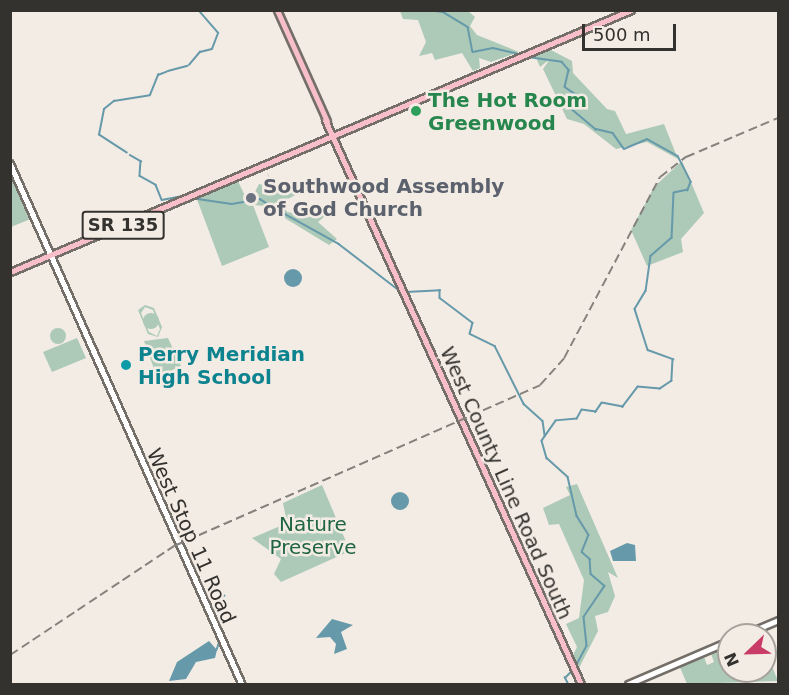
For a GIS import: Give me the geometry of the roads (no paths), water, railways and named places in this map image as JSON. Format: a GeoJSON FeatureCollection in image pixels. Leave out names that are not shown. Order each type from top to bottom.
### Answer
{"type":"FeatureCollection","features":[{"type":"Feature","properties":{"kind":"main road","name":"West County Line Road South"},"geometry":{"type":"LineString","coordinates":[[276,10],[581,684]]}},
{"type":"Feature","properties":{"kind":"main road","name":"SR 135"},"geometry":{"type":"LineString","coordinates":[[10,272],[631,10]]}},
{"type":"Feature","properties":{"kind":"main road","name":"West Stop 11 Road"},"geometry":{"type":"LineString","coordinates":[[10,163],[113,399],[242,684]]}},
{"type":"Feature","properties":{"kind":"main road"},"geometry":{"type":"LineString","coordinates":[[627,684],[717,646]]}},
{"type":"Feature","properties":{"kind":"water"},"geometry":{"type":"Polygon","coordinates":[[[289,269],[297,269],[302,274],[300,285],[289,287],[284,282],[284,274],[289,269]]]}},
{"type":"Feature","properties":{"kind":"water"},"geometry":{"type":"Polygon","coordinates":[[[400,492],[406,495],[409,501],[406,507],[400,510],[394,507],[391,501],[394,495],[400,492]]]}},
{"type":"Feature","properties":{"kind":"water"},"geometry":{"type":"Polygon","coordinates":[[[627,543],[635,545],[636,561],[613,561],[610,551],[627,543]]]}},
{"type":"Feature","properties":{"kind":"water"},"geometry":{"type":"Polygon","coordinates":[[[332,619],[353,625],[341,632],[347,649],[334,654],[336,644],[330,637],[316,638],[332,619]]]}},
{"type":"Feature","properties":{"kind":"water"},"geometry":{"type":"Polygon","coordinates":[[[209,641],[217,650],[215,658],[196,662],[186,679],[169,681],[177,662],[209,641]]]}},
{"type":"Feature","properties":{"kind":"waterway"},"geometry":{"type":"LineString","coordinates":[[189,65],[200,52],[212,49],[218,33],[198,10]]}},
{"type":"Feature","properties":{"kind":"waterway"},"geometry":{"type":"LineString","coordinates":[[427,10],[443,12],[468,27],[473,52],[493,48],[520,54]]}},
{"type":"Feature","properties":{"kind":"waterway"},"geometry":{"type":"LineString","coordinates":[[528,57],[562,62],[569,70],[565,87],[577,95],[567,105],[596,129],[613,133],[624,149],[647,139],[678,156],[691,182],[688,190],[674,193],[672,238],[651,256],[646,291],[635,309],[648,350],[673,359],[672,381],[660,389],[638,387],[623,407],[602,403],[596,412],[582,410],[577,419],[556,421],[542,441],[547,458],[568,477],[577,516],[589,535],[582,552],[590,559],[591,574],[605,586],[584,617],[587,646],[576,667]]}},
{"type":"Feature","properties":{"kind":"waterway"},"geometry":{"type":"LineString","coordinates":[[168,71],[187,66]]}},
{"type":"Feature","properties":{"kind":"waterway"},"geometry":{"type":"LineString","coordinates":[[127,153],[99,135],[104,109],[114,101],[150,95],[158,75],[166,72]]}},
{"type":"Feature","properties":{"kind":"waterway"},"geometry":{"type":"LineString","coordinates":[[130,155],[141,161],[140,176],[156,185],[162,200],[188,195]]}},
{"type":"Feature","properties":{"kind":"waterway"},"geometry":{"type":"LineString","coordinates":[[191,198],[232,204],[260,199],[280,212]]}},
{"type":"Feature","properties":{"kind":"waterway"},"geometry":{"type":"LineString","coordinates":[[283,213],[339,244],[400,291]]}},
{"type":"Feature","properties":{"kind":"waterway"},"geometry":{"type":"LineString","coordinates":[[406,292],[440,290],[440,298],[473,323],[470,334],[495,346],[524,404],[543,421],[545,436]]}},
{"type":"Feature","properties":{"kind":"waterway"},"geometry":{"type":"LineString","coordinates":[[212,609],[224,596]]}},
{"type":"Feature","properties":{"kind":"waterway"},"geometry":{"type":"LineString","coordinates":[[212,622],[220,641],[217,650]]}},
{"type":"Feature","properties":{"kind":"waterway"},"geometry":{"type":"LineString","coordinates":[[568,684],[565,678],[573,670]]}},
{"type":"Feature","properties":{"kind":"railway"},"geometry":{"type":"LineString","coordinates":[[10,655],[174,546],[540,385],[564,358],[660,177],[686,157],[778,118]]}},
{"type":"Feature","properties":{"kind":"place","name":"The Hot Room Greenwood"},"geometry":{"type":"Point","coordinates":[416,111]}},
{"type":"Feature","properties":{"kind":"place","name":"Southwood Assembly of God Church"},"geometry":{"type":"Point","coordinates":[251,198]}},
{"type":"Feature","properties":{"kind":"place","name":"Perry Meridian High School"},"geometry":{"type":"Point","coordinates":[126,365]}},
{"type":"Feature","properties":{"kind":"park label","name":"Nature Preserve"},"geometry":{"type":"Point","coordinates":[313,536]}}]}
